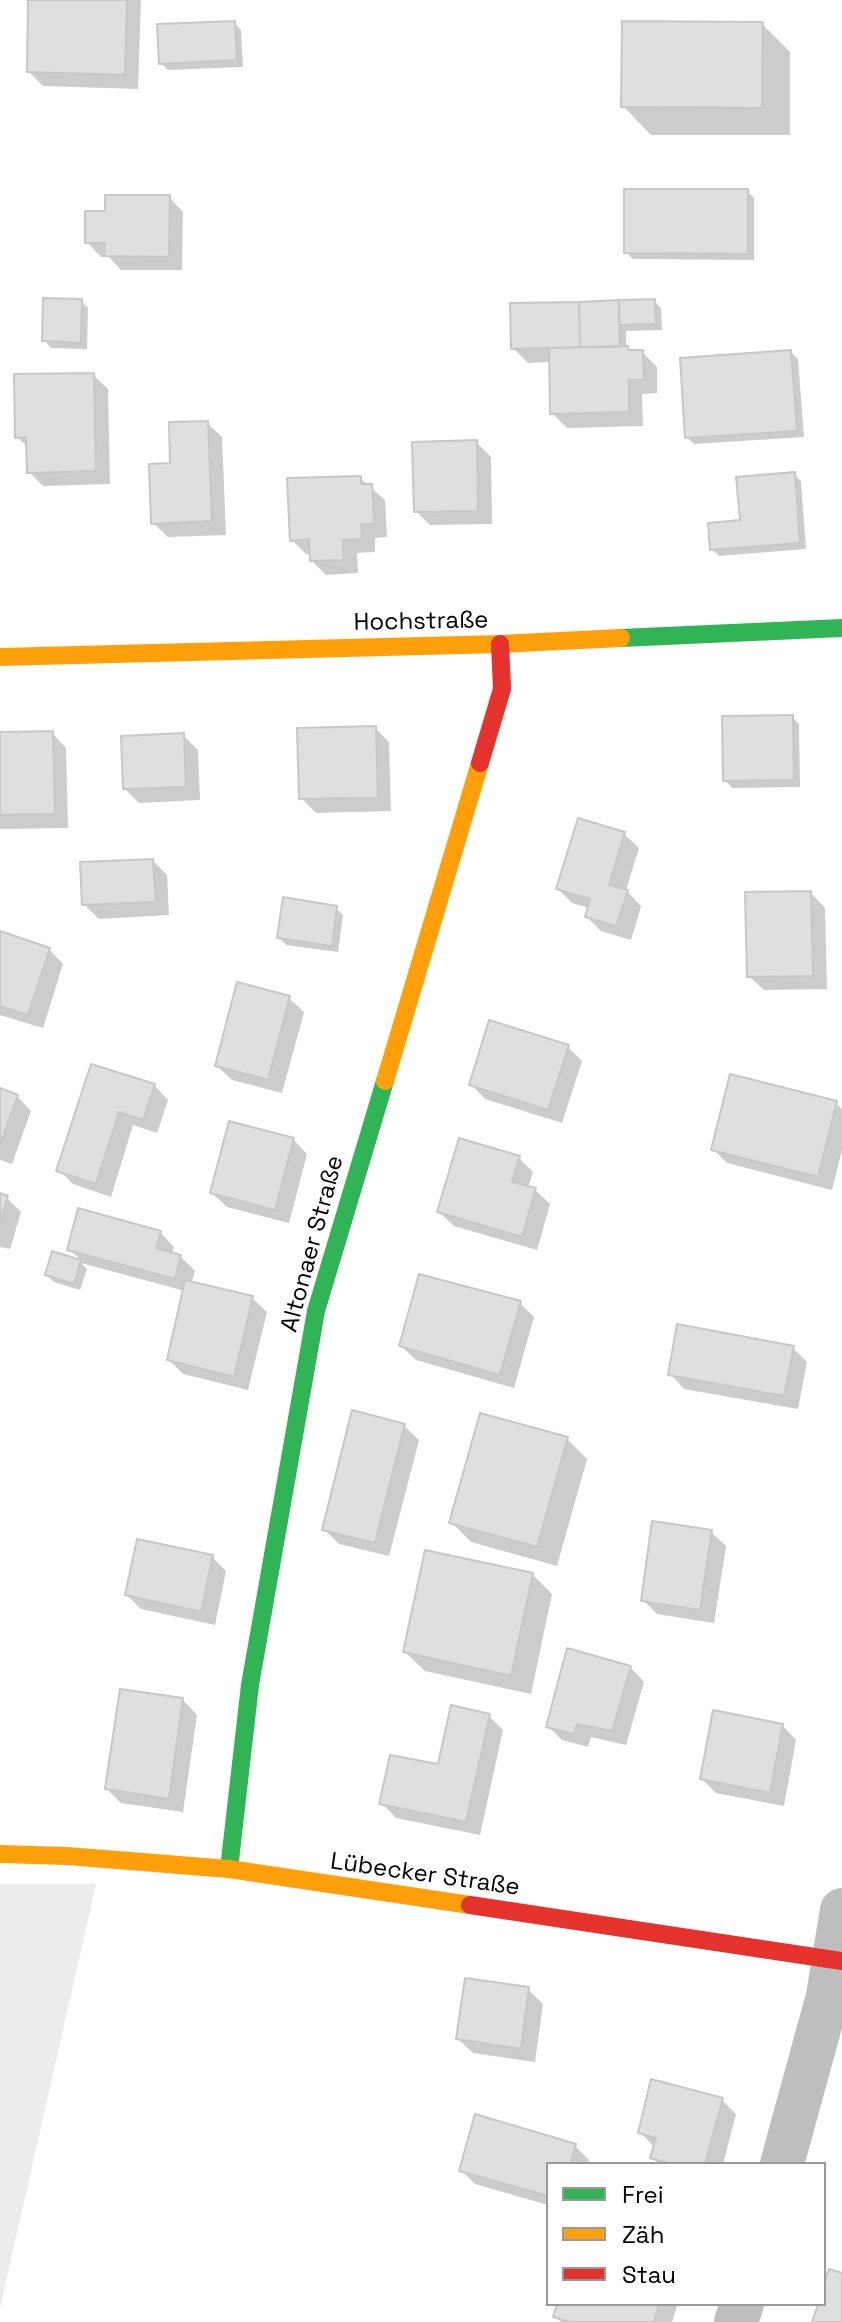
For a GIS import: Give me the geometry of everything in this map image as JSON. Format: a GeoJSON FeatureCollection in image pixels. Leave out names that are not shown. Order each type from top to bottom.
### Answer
{"type":"FeatureCollection","features":[{"type":"Feature","properties":{"kind":"street","name":"Hochstraße"},"geometry":{"type":"LineString","coordinates":[[0,657],[500,644],[842,628]]}},
{"type":"Feature","properties":{"kind":"street","name":"Altonaer Straße"},"geometry":{"type":"LineString","coordinates":[[229,1869],[250,1685],[316,1311],[502,689],[500,644]]}},
{"type":"Feature","properties":{"kind":"street","name":"Lübecker Straße"},"geometry":{"type":"LineString","coordinates":[[0,1854],[229,1869],[838,1960]]}},
{"type":"Feature","properties":{"kind":"street"},"geometry":{"type":"LineString","coordinates":[[783,2162],[838,1960],[842,1910]]}},
{"type":"Feature","properties":{"kind":"shaded area"},"geometry":{"type":"Polygon","coordinates":[[[0,1884],[96,1884],[0,2308],[0,1884]]]}},
{"type":"Feature","properties":{"kind":"building"},"geometry":{"type":"Polygon","coordinates":[[[28,0],[127,0],[125,75],[27,72],[28,0]]]}},
{"type":"Feature","properties":{"kind":"building"},"geometry":{"type":"Polygon","coordinates":[[[235,21],[237,60],[159,64],[157,24],[235,21]]]}},
{"type":"Feature","properties":{"kind":"building"},"geometry":{"type":"Polygon","coordinates":[[[622,21],[763,22],[762,108],[621,107],[622,21]]]}},
{"type":"Feature","properties":{"kind":"building"},"geometry":{"type":"Polygon","coordinates":[[[624,189],[748,189],[748,254],[624,253],[624,189]]]}},
{"type":"Feature","properties":{"kind":"building"},"geometry":{"type":"Polygon","coordinates":[[[105,195],[170,195],[169,257],[104,256],[105,243],[85,243],[85,211],[105,211],[105,195]]]}},
{"type":"Feature","properties":{"kind":"building"},"geometry":{"type":"Polygon","coordinates":[[[43,298],[82,299],[81,343],[42,341],[43,298]]]}},
{"type":"Feature","properties":{"kind":"building"},"geometry":{"type":"Polygon","coordinates":[[[655,299],[656,324],[619,325],[619,300],[655,299]]]}},
{"type":"Feature","properties":{"kind":"building"},"geometry":{"type":"Polygon","coordinates":[[[619,300],[620,347],[580,347],[579,302],[619,300]]]}},
{"type":"Feature","properties":{"kind":"building"},"geometry":{"type":"Polygon","coordinates":[[[579,302],[580,347],[511,349],[510,303],[579,302]]]}},
{"type":"Feature","properties":{"kind":"building"},"geometry":{"type":"Polygon","coordinates":[[[628,346],[628,350],[643,350],[644,380],[629,380],[629,412],[550,414],[549,348],[628,346]]]}},
{"type":"Feature","properties":{"kind":"building"},"geometry":{"type":"Polygon","coordinates":[[[791,350],[797,431],[685,438],[680,358],[791,350]]]}},
{"type":"Feature","properties":{"kind":"building"},"geometry":{"type":"Polygon","coordinates":[[[94,373],[96,471],[27,473],[26,437],[15,438],[14,374],[94,373]]]}},
{"type":"Feature","properties":{"kind":"building"},"geometry":{"type":"Polygon","coordinates":[[[208,421],[212,521],[151,524],[149,464],[170,463],[169,422],[208,421]]]}},
{"type":"Feature","properties":{"kind":"building"},"geometry":{"type":"Polygon","coordinates":[[[477,440],[478,511],[414,512],[412,442],[477,440]]]}},
{"type":"Feature","properties":{"kind":"building"},"geometry":{"type":"Polygon","coordinates":[[[795,472],[800,543],[710,550],[708,523],[740,520],[736,477],[795,472]]]}},
{"type":"Feature","properties":{"kind":"building"},"geometry":{"type":"Polygon","coordinates":[[[361,476],[361,484],[372,484],[374,524],[361,524],[362,539],[343,540],[344,560],[310,561],[309,539],[290,541],[287,478],[361,476]]]}},
{"type":"Feature","properties":{"kind":"building"},"geometry":{"type":"Polygon","coordinates":[[[793,715],[794,780],[723,781],[722,716],[793,715]]]}},
{"type":"Feature","properties":{"kind":"building"},"geometry":{"type":"Polygon","coordinates":[[[376,726],[378,798],[299,799],[297,728],[376,726]]]}},
{"type":"Feature","properties":{"kind":"building"},"geometry":{"type":"Polygon","coordinates":[[[53,731],[55,814],[0,815],[0,732],[53,731]]]}},
{"type":"Feature","properties":{"kind":"building"},"geometry":{"type":"Polygon","coordinates":[[[184,733],[186,787],[123,789],[121,736],[184,733]]]}},
{"type":"Feature","properties":{"kind":"building"},"geometry":{"type":"Polygon","coordinates":[[[578,818],[625,832],[609,885],[628,890],[616,926],[585,917],[590,899],[556,889],[578,818]]]}},
{"type":"Feature","properties":{"kind":"building"},"geometry":{"type":"Polygon","coordinates":[[[153,859],[156,902],[82,905],[80,862],[153,859]]]}},
{"type":"Feature","properties":{"kind":"building"},"geometry":{"type":"Polygon","coordinates":[[[811,891],[813,976],[747,977],[745,892],[811,891]]]}},
{"type":"Feature","properties":{"kind":"building"},"geometry":{"type":"Polygon","coordinates":[[[283,897],[337,906],[332,946],[277,938],[283,897]]]}},
{"type":"Feature","properties":{"kind":"building"},"geometry":{"type":"Polygon","coordinates":[[[0,931],[50,948],[28,1015],[0,1006],[0,931]]]}},
{"type":"Feature","properties":{"kind":"building"},"geometry":{"type":"Polygon","coordinates":[[[237,982],[290,996],[268,1080],[215,1066],[237,982]]]}},
{"type":"Feature","properties":{"kind":"building"},"geometry":{"type":"Polygon","coordinates":[[[489,1020],[569,1045],[548,1110],[469,1085],[489,1020]]]}},
{"type":"Feature","properties":{"kind":"building"},"geometry":{"type":"Polygon","coordinates":[[[91,1064],[155,1084],[143,1120],[119,1112],[96,1184],[56,1171],[91,1064]]]}},
{"type":"Feature","properties":{"kind":"building"},"geometry":{"type":"Polygon","coordinates":[[[730,1074],[837,1101],[818,1177],[711,1150],[730,1074]]]}},
{"type":"Feature","properties":{"kind":"building"},"geometry":{"type":"Polygon","coordinates":[[[0,1088],[18,1095],[0,1145],[0,1088]]]}},
{"type":"Feature","properties":{"kind":"building"},"geometry":{"type":"Polygon","coordinates":[[[229,1121],[294,1138],[275,1210],[210,1193],[229,1121]]]}},
{"type":"Feature","properties":{"kind":"building"},"geometry":{"type":"Polygon","coordinates":[[[459,1138],[520,1156],[512,1182],[536,1188],[522,1237],[437,1212],[459,1138]]]}},
{"type":"Feature","properties":{"kind":"building"},"geometry":{"type":"Polygon","coordinates":[[[0,1193],[8,1196],[0,1222],[0,1193]]]}},
{"type":"Feature","properties":{"kind":"building"},"geometry":{"type":"Polygon","coordinates":[[[78,1208],[161,1231],[156,1248],[181,1255],[175,1279],[67,1250],[78,1208]]]}},
{"type":"Feature","properties":{"kind":"building"},"geometry":{"type":"Polygon","coordinates":[[[52,1251],[81,1260],[74,1284],[45,1275],[52,1251]]]}},
{"type":"Feature","properties":{"kind":"building"},"geometry":{"type":"Polygon","coordinates":[[[419,1274],[521,1301],[500,1375],[399,1346],[419,1274]]]}},
{"type":"Feature","properties":{"kind":"building"},"geometry":{"type":"Polygon","coordinates":[[[185,1280],[253,1296],[234,1377],[167,1360],[185,1280]]]}},
{"type":"Feature","properties":{"kind":"building"},"geometry":{"type":"Polygon","coordinates":[[[677,1324],[794,1346],[784,1396],[668,1375],[677,1324]]]}},
{"type":"Feature","properties":{"kind":"building"},"geometry":{"type":"Polygon","coordinates":[[[352,1410],[405,1424],[375,1543],[322,1530],[352,1410]]]}},
{"type":"Feature","properties":{"kind":"building"},"geometry":{"type":"Polygon","coordinates":[[[480,1413],[568,1437],[537,1547],[449,1523],[480,1413]]]}},
{"type":"Feature","properties":{"kind":"building"},"geometry":{"type":"Polygon","coordinates":[[[652,1521],[712,1530],[700,1610],[641,1601],[652,1521]]]}},
{"type":"Feature","properties":{"kind":"building"},"geometry":{"type":"Polygon","coordinates":[[[137,1539],[213,1555],[201,1612],[125,1595],[137,1539]]]}},
{"type":"Feature","properties":{"kind":"building"},"geometry":{"type":"Polygon","coordinates":[[[425,1550],[533,1573],[511,1676],[403,1652],[425,1550]]]}},
{"type":"Feature","properties":{"kind":"building"},"geometry":{"type":"Polygon","coordinates":[[[567,1648],[631,1666],[612,1731],[577,1724],[574,1734],[546,1727],[567,1648]]]}},
{"type":"Feature","properties":{"kind":"building"},"geometry":{"type":"Polygon","coordinates":[[[120,1689],[183,1698],[169,1799],[105,1789],[120,1689]]]}},
{"type":"Feature","properties":{"kind":"building"},"geometry":{"type":"Polygon","coordinates":[[[451,1705],[490,1714],[466,1822],[379,1804],[390,1755],[438,1764],[451,1705]]]}},
{"type":"Feature","properties":{"kind":"building"},"geometry":{"type":"Polygon","coordinates":[[[713,1710],[783,1724],[770,1793],[700,1779],[713,1710]]]}},
{"type":"Feature","properties":{"kind":"building"},"geometry":{"type":"Polygon","coordinates":[[[465,1978],[529,1987],[521,2049],[456,2039],[465,1978]]]}},
{"type":"Feature","properties":{"kind":"building"},"geometry":{"type":"Polygon","coordinates":[[[651,2079],[723,2098],[706,2162],[664,2162],[650,2158],[656,2138],[638,2133],[651,2079]]]}},
{"type":"Feature","properties":{"kind":"building"},"geometry":{"type":"Polygon","coordinates":[[[475,2114],[576,2144],[571,2162],[546,2162],[546,2195],[459,2171],[475,2114]]]}},
{"type":"Feature","properties":{"kind":"building"},"geometry":{"type":"Polygon","coordinates":[[[829,2269],[842,2273],[842,2322],[812,2322],[817,2306],[826,2306],[829,2269]]]}},
{"type":"Feature","properties":{"kind":"building"},"geometry":{"type":"Polygon","coordinates":[[[556,2306],[658,2306],[654,2322],[570,2322],[553,2317],[556,2306]]]}},
{"type":"Feature","properties":{"kind":"traffic: fast"},"geometry":{"type":"LineString","coordinates":[[621,638],[842,628]]}},
{"type":"Feature","properties":{"kind":"traffic: fast"},"geometry":{"type":"LineString","coordinates":[[229,1869],[250,1685],[316,1311],[385,1081]]}},
{"type":"Feature","properties":{"kind":"traffic: slow"},"geometry":{"type":"LineString","coordinates":[[0,657],[621,638]]}},
{"type":"Feature","properties":{"kind":"traffic: slow"},"geometry":{"type":"LineString","coordinates":[[385,1081],[480,763]]}},
{"type":"Feature","properties":{"kind":"traffic: slow"},"geometry":{"type":"LineString","coordinates":[[0,1854],[229,1869],[470,1905]]}},
{"type":"Feature","properties":{"kind":"traffic: jam"},"geometry":{"type":"LineString","coordinates":[[480,763],[502,689],[500,644]]}},
{"type":"Feature","properties":{"kind":"traffic: jam"},"geometry":{"type":"LineString","coordinates":[[470,1905],[842,1961]]}}]}
